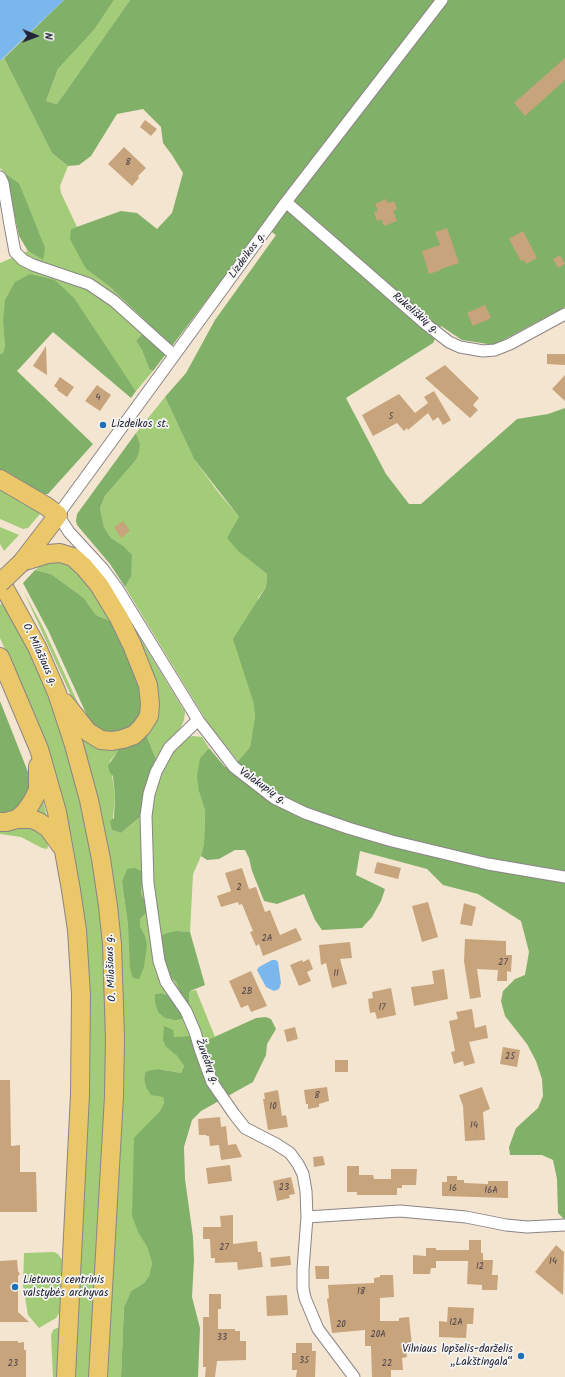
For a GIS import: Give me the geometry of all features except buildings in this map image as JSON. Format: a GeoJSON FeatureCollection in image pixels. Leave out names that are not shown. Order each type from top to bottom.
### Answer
{"type":"FeatureCollection","features":[{"type":"Feature","properties":{"kind":"main road"},"geometry":{"type":"LineString","coordinates":[[0,479],[46,506],[58,515],[22,562],[0,581]]}},
{"type":"Feature","properties":{"kind":"main road"},"geometry":{"type":"LineString","coordinates":[[22,562],[48,554],[60,553],[73,557],[99,585],[132,645],[148,685],[150,704],[149,716],[142,727],[134,735],[123,740],[101,740],[88,732],[57,693]]}},
{"type":"Feature","properties":{"kind":"main road","name":"O. Milašiaus g."},"geometry":{"type":"LineString","coordinates":[[0,581],[37,647],[57,693],[74,745],[89,800],[101,859],[108,906],[112,944],[115,1012],[114,1096],[98,1377]]}},
{"type":"Feature","properties":{"kind":"main road"},"geometry":{"type":"LineString","coordinates":[[0,658],[38,749],[57,812],[77,930],[82,1038],[66,1377]]}},
{"type":"Feature","properties":{"kind":"main road"},"geometry":{"type":"LineString","coordinates":[[8,820],[25,812],[38,790],[38,749]]}},
{"type":"Feature","properties":{"kind":"main road"},"geometry":{"type":"LineString","coordinates":[[8,820],[32,819],[39,822],[48,828],[63,848]]}},
{"type":"Feature","properties":{"kind":"street","name":"Lizdeikos g."},"geometry":{"type":"LineString","coordinates":[[58,515],[286,202],[442,0]]}},
{"type":"Feature","properties":{"kind":"street"},"geometry":{"type":"LineString","coordinates":[[0,177],[3,183],[16,252],[24,260],[33,265],[88,284],[114,301],[174,355]]}},
{"type":"Feature","properties":{"kind":"street","name":"Rukeliškių g."},"geometry":{"type":"LineString","coordinates":[[286,202],[427,325],[449,342],[460,347],[483,351],[495,350],[510,344],[565,314]]}},
{"type":"Feature","properties":{"kind":"street","name":"Valakupių g."},"geometry":{"type":"LineString","coordinates":[[58,515],[70,532],[103,569],[134,615],[198,720],[234,767],[274,798],[304,814],[348,828],[488,864],[565,877]]}},
{"type":"Feature","properties":{"kind":"street"},"geometry":{"type":"LineString","coordinates":[[99,585],[134,615]]}},
{"type":"Feature","properties":{"kind":"street","name":"Žuvėdrų g."},"geometry":{"type":"LineString","coordinates":[[198,720],[169,748],[156,772],[149,794],[146,816],[148,883],[159,961],[166,982],[186,1011],[195,1032],[212,1082],[234,1114],[245,1128],[276,1144],[296,1159],[303,1174],[306,1191],[307,1217],[303,1269],[303,1288],[305,1298],[318,1329],[354,1377]]}},
{"type":"Feature","properties":{"kind":"street"},"geometry":{"type":"LineString","coordinates":[[307,1217],[400,1211],[466,1217],[527,1226],[565,1225]]}},
{"type":"Feature","properties":{"kind":"green space"},"geometry":{"type":"Polygon","coordinates":[[[64,0],[114,0],[94,30],[58,69],[46,101],[57,104],[130,0],[565,0],[565,307],[494,345],[462,340],[441,326],[433,343],[346,398],[386,474],[409,504],[421,504],[517,419],[548,414],[565,408],[565,1220],[558,1213],[557,1179],[553,1160],[542,1155],[510,1155],[509,1147],[516,1128],[538,1108],[543,1096],[542,1079],[536,1061],[527,1044],[505,1016],[501,1001],[503,991],[515,979],[525,975],[529,952],[521,921],[478,894],[443,885],[427,869],[360,851],[356,875],[385,889],[381,901],[372,917],[362,928],[322,930],[315,920],[304,894],[277,904],[264,901],[245,850],[235,850],[219,859],[207,860],[201,856],[204,843],[205,810],[199,792],[197,776],[200,758],[209,748],[225,767],[238,761],[250,747],[255,716],[253,701],[233,639],[266,587],[267,574],[239,552],[227,538],[239,517],[194,459],[165,397],[186,373],[215,320],[276,235],[263,226],[153,371],[149,369],[142,350],[136,341],[150,325],[110,287],[86,269],[70,239],[71,229],[121,211],[137,213],[157,229],[172,213],[183,173],[163,143],[161,127],[143,109],[117,114],[91,156],[79,165],[68,166],[52,153],[4,58],[64,0]]]}},
{"type":"Feature","properties":{"kind":"green space"},"geometry":{"type":"Polygon","coordinates":[[[114,0],[130,0],[57,104],[46,101],[58,69],[94,30],[114,0]]]}},
{"type":"Feature","properties":{"kind":"green space"},"geometry":{"type":"Polygon","coordinates":[[[4,58],[52,153],[68,166],[60,186],[61,193],[77,227],[71,229],[86,269],[110,287],[150,325],[136,341],[142,350],[149,369],[153,371],[136,391],[55,280],[46,279],[3,323],[5,346],[3,353],[0,354],[0,263],[28,251],[43,260],[19,183],[0,168],[0,61],[4,58]]]}},
{"type":"Feature","properties":{"kind":"green space"},"geometry":{"type":"Polygon","coordinates":[[[6,174],[19,183],[45,248],[43,260],[28,251],[19,236],[6,174]]]}},
{"type":"Feature","properties":{"kind":"green space"},"geometry":{"type":"Polygon","coordinates":[[[30,274],[55,280],[74,298],[136,391],[131,398],[53,332],[17,371],[93,444],[48,494],[44,494],[0,470],[0,354],[3,353],[5,346],[3,323],[5,300],[15,282],[30,274]]]}},
{"type":"Feature","properties":{"kind":"green space"},"geometry":{"type":"Polygon","coordinates":[[[165,397],[194,459],[218,492],[239,517],[239,552],[267,574],[266,587],[258,598],[253,701],[255,716],[250,747],[238,761],[209,725],[125,587],[131,577],[122,545],[111,538],[104,527],[100,508],[105,496],[136,460],[140,444],[136,433],[165,397]]]}},
{"type":"Feature","properties":{"kind":"green space"},"geometry":{"type":"Polygon","coordinates":[[[136,433],[140,444],[136,460],[105,496],[100,508],[104,527],[111,538],[122,545],[132,555],[131,577],[125,587],[110,564],[77,525],[76,521],[77,514],[136,433]]]}},
{"type":"Feature","properties":{"kind":"green space"},"geometry":{"type":"Polygon","coordinates":[[[0,488],[43,508],[28,528],[23,529],[0,519],[0,488]]]}},
{"type":"Feature","properties":{"kind":"green space"},"geometry":{"type":"Polygon","coordinates":[[[0,527],[19,535],[4,551],[0,544],[0,527]]]}},
{"type":"Feature","properties":{"kind":"green space"},"geometry":{"type":"Polygon","coordinates":[[[50,561],[69,563],[92,588],[112,622],[96,615],[84,598],[51,574],[35,570],[50,561]]]}},
{"type":"Feature","properties":{"kind":"green space"},"geometry":{"type":"Polygon","coordinates":[[[35,570],[51,574],[84,598],[96,615],[112,622],[136,669],[144,709],[132,726],[125,731],[101,733],[89,720],[49,632],[23,583],[35,570]]]}},
{"type":"Feature","properties":{"kind":"green space"},"geometry":{"type":"Polygon","coordinates":[[[24,592],[43,627],[83,714],[81,718],[24,592]]]}},
{"type":"Feature","properties":{"kind":"green space"},"geometry":{"type":"Polygon","coordinates":[[[5,601],[53,708],[65,741],[92,848],[105,940],[109,1021],[92,1377],[73,1377],[87,960],[82,899],[70,836],[46,747],[34,713],[0,638],[0,605],[5,601]]]}},
{"type":"Feature","properties":{"kind":"green space"},"geometry":{"type":"Polygon","coordinates":[[[129,620],[185,712],[181,727],[156,759],[145,732],[129,620]]]}},
{"type":"Feature","properties":{"kind":"green space"},"geometry":{"type":"Polygon","coordinates":[[[0,701],[30,777],[29,790],[23,807],[0,815],[0,701]]]}},
{"type":"Feature","properties":{"kind":"green space"},"geometry":{"type":"Polygon","coordinates":[[[145,732],[156,759],[147,780],[144,804],[140,817],[121,833],[112,830],[110,821],[114,818],[115,795],[113,776],[110,773],[108,766],[121,746],[145,732]]]}},
{"type":"Feature","properties":{"kind":"green space"},"geometry":{"type":"Polygon","coordinates":[[[193,736],[202,737],[209,748],[200,758],[199,792],[205,809],[204,843],[201,856],[193,874],[190,932],[177,931],[171,978],[176,982],[179,995],[170,996],[161,993],[155,994],[155,1002],[189,1008],[190,991],[196,990],[215,1037],[199,1044],[181,1037],[174,1037],[166,1047],[177,1056],[184,1066],[181,1073],[158,1069],[145,1073],[144,1080],[146,1087],[163,1097],[164,1103],[160,1111],[150,1122],[139,1234],[147,1247],[152,1263],[149,1276],[144,1283],[131,1291],[124,1307],[121,1377],[105,1377],[121,1076],[79,737],[87,741],[121,746],[110,761],[115,795],[112,830],[121,833],[140,817],[150,817],[153,790],[171,749],[185,738],[193,736]],[[143,877],[122,882],[128,925],[140,928],[140,919],[147,912],[147,902],[142,896],[141,892],[143,877]]]}},
{"type":"Feature","properties":{"kind":"green space"},"geometry":{"type":"Polygon","coordinates":[[[42,797],[48,820],[30,813],[42,797]]]}},
{"type":"Feature","properties":{"kind":"green space"},"geometry":{"type":"Polygon","coordinates":[[[37,827],[47,840],[47,849],[21,837],[0,834],[0,829],[37,827]]]}},
{"type":"Feature","properties":{"kind":"green space"},"geometry":{"type":"Polygon","coordinates":[[[135,868],[141,871],[143,877],[141,892],[142,896],[147,902],[147,912],[140,919],[140,927],[145,936],[147,945],[144,967],[139,979],[133,978],[130,968],[128,925],[122,882],[127,869],[135,868]]]}},
{"type":"Feature","properties":{"kind":"green space"},"geometry":{"type":"Polygon","coordinates":[[[177,931],[190,932],[205,985],[190,991],[189,1008],[182,1019],[175,1020],[165,1018],[158,1012],[155,1002],[155,994],[161,993],[170,996],[179,995],[176,982],[171,978],[165,969],[159,941],[161,936],[177,931]]]}},
{"type":"Feature","properties":{"kind":"green space"},"geometry":{"type":"Polygon","coordinates":[[[266,1017],[271,1019],[276,1029],[267,1044],[266,1055],[253,1082],[201,1111],[192,1120],[184,1147],[185,1179],[193,1237],[194,1260],[192,1297],[200,1328],[198,1377],[121,1377],[124,1307],[131,1291],[144,1283],[149,1276],[152,1263],[147,1247],[139,1234],[132,1216],[134,1138],[160,1111],[164,1103],[163,1097],[151,1095],[144,1080],[145,1073],[158,1069],[181,1073],[184,1066],[177,1056],[166,1047],[163,1040],[164,1026],[173,1030],[174,1037],[188,1036],[199,1044],[256,1018],[266,1017]]]}},
{"type":"Feature","properties":{"kind":"green space"},"geometry":{"type":"Polygon","coordinates":[[[54,1252],[58,1254],[62,1260],[60,1312],[56,1318],[39,1328],[28,1315],[23,1286],[24,1253],[54,1252]]]}},
{"type":"Feature","properties":{"kind":"green space"},"geometry":{"type":"Polygon","coordinates":[[[59,1327],[59,1377],[53,1377],[51,1335],[53,1330],[59,1327]]]}},
{"type":"Feature","properties":{"kind":"water"},"geometry":{"type":"Polygon","coordinates":[[[0,0],[64,0],[0,61],[0,0]]]}},
{"type":"Feature","properties":{"kind":"water"},"geometry":{"type":"Polygon","coordinates":[[[272,960],[276,960],[278,962],[281,983],[279,989],[274,991],[266,987],[257,970],[259,967],[272,960]]]}},
{"type":"Feature","properties":{"kind":"place","name":"Lizdeikos st."},"geometry":{"type":"Point","coordinates":[103,425]}},
{"type":"Feature","properties":{"kind":"place","name":"Lietuvos centrinis valstybės archyvas"},"geometry":{"type":"Point","coordinates":[15,1287]}},
{"type":"Feature","properties":{"kind":"place","name":"Vilniaus lopšelis-darželis „Lakštingala“"},"geometry":{"type":"Point","coordinates":[521,1356]}}]}
